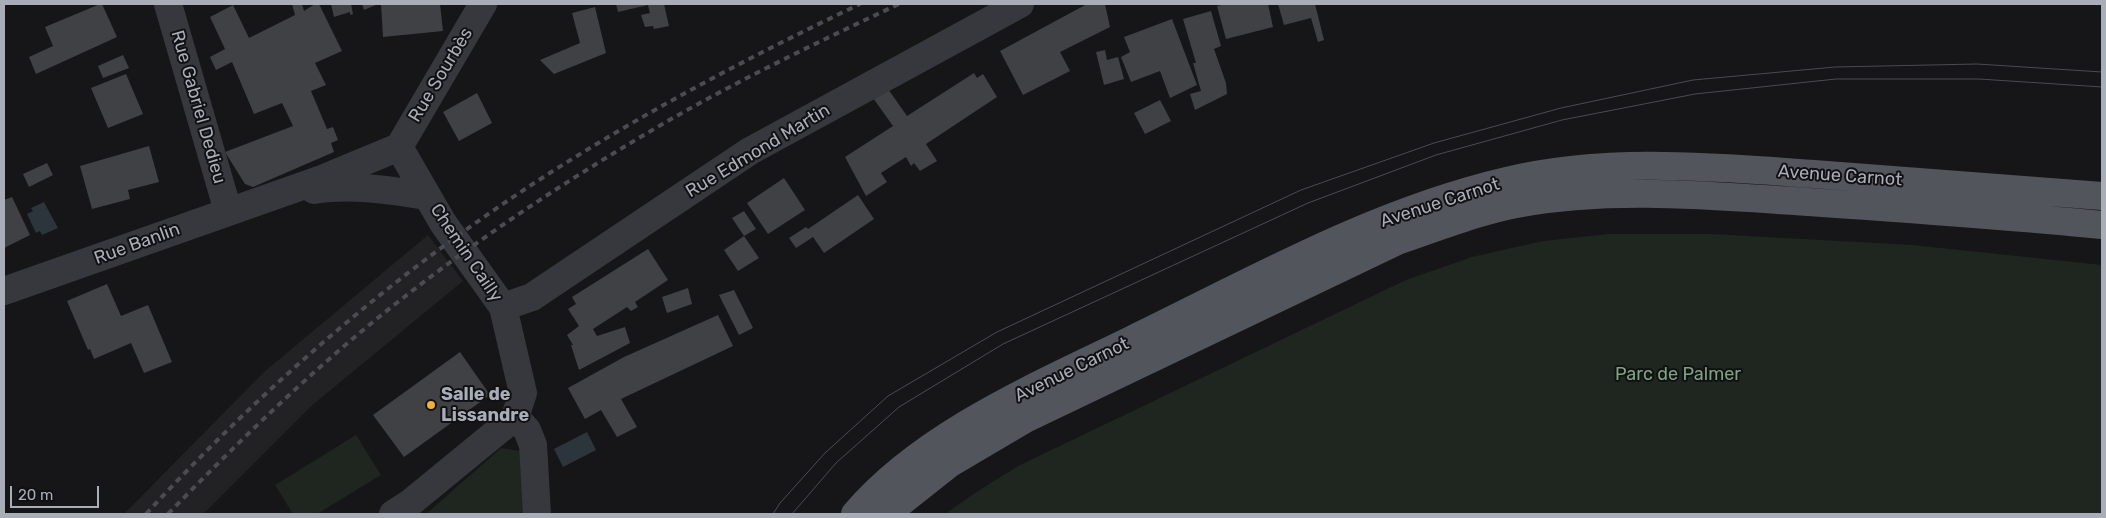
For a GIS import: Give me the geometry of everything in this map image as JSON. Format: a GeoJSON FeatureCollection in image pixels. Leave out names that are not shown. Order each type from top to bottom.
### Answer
{"type":"FeatureCollection","features":[{"type":"Feature","properties":{"kind":"main road","name":"Avenue Carnot"},"geometry":{"type":"LineString","coordinates":[[854,514],[872,494],[930,448],[1019,395],[1332,243],[1390,217],[1447,197],[1510,180],[1575,170],[1658,166],[1977,185],[2102,196]]}},
{"type":"Feature","properties":{"kind":"main road","name":"Avenue Carnot"},"geometry":{"type":"LineString","coordinates":[[886,514],[949,464],[1027,418],[1397,241],[1456,220],[1515,204],[1578,196],[1662,194],[1986,214],[2102,225]]}},
{"type":"Feature","properties":{"kind":"street","name":"Rue Gabriel Dedieu"},"geometry":{"type":"LineString","coordinates":[[168,4],[228,211]]}},
{"type":"Feature","properties":{"kind":"street","name":"Rue Sourbès"},"geometry":{"type":"LineString","coordinates":[[398,147],[483,4]]}},
{"type":"Feature","properties":{"kind":"street","name":"Rue Edmond Martin"},"geometry":{"type":"LineString","coordinates":[[503,307],[532,297],[750,151],[1020,4]]}},
{"type":"Feature","properties":{"kind":"street","name":"Rue Banlin"},"geometry":{"type":"LineString","coordinates":[[4,291],[322,179],[398,147]]}},
{"type":"Feature","properties":{"kind":"street","name":"Chemin Cailly"},"geometry":{"type":"LineString","coordinates":[[398,147],[443,224],[503,307],[523,393],[515,417]]}},
{"type":"Feature","properties":{"kind":"street","name":"Rue Banlin"},"geometry":{"type":"LineString","coordinates":[[270,196],[334,187],[394,191],[427,196]]}},
{"type":"Feature","properties":{"kind":"street"},"geometry":{"type":"LineString","coordinates":[[393,514],[410,503],[515,417],[527,430],[533,445],[537,514]]}},
{"type":"Feature","properties":{"kind":"shaded area"},"geometry":{"type":"Polygon","coordinates":[[[44,202],[58,228],[42,235],[40,231],[36,233],[27,214],[33,211],[31,208],[44,202]]]}},
{"type":"Feature","properties":{"kind":"shaded area"},"geometry":{"type":"Polygon","coordinates":[[[428,235],[463,281],[310,407],[203,514],[124,514],[264,372],[428,235]]]}},
{"type":"Feature","properties":{"kind":"shaded area"},"geometry":{"type":"Polygon","coordinates":[[[587,432],[596,450],[563,467],[554,449],[587,432]]]}},
{"type":"Feature","properties":{"kind":"green space","name":"Parc de Palmer"},"geometry":{"type":"Polygon","coordinates":[[[1609,234],[1712,234],[1912,245],[2102,265],[2102,514],[945,514],[1018,466],[1406,280],[1472,257],[1543,241],[1609,234]]]}},
{"type":"Feature","properties":{"kind":"green space"},"geometry":{"type":"Polygon","coordinates":[[[356,435],[381,475],[317,514],[293,514],[275,485],[356,435]]]}},
{"type":"Feature","properties":{"kind":"green space"},"geometry":{"type":"Polygon","coordinates":[[[501,448],[520,451],[524,514],[426,514],[501,448]]]}},
{"type":"Feature","properties":{"kind":"building"},"geometry":{"type":"Polygon","coordinates":[[[102,4],[117,37],[36,74],[29,57],[53,46],[45,27],[102,4]]]}},
{"type":"Feature","properties":{"kind":"building"},"geometry":{"type":"Polygon","coordinates":[[[292,4],[302,4],[304,11],[315,4],[319,4],[342,51],[315,63],[326,85],[311,91],[327,129],[333,127],[338,140],[331,143],[334,152],[253,187],[245,184],[225,152],[293,126],[282,103],[254,114],[232,62],[216,70],[210,57],[225,49],[210,17],[233,5],[249,38],[295,15],[292,4]]]}},
{"type":"Feature","properties":{"kind":"building"},"geometry":{"type":"Polygon","coordinates":[[[331,4],[351,4],[353,14],[350,15],[350,12],[334,17],[331,4]]]}},
{"type":"Feature","properties":{"kind":"building"},"geometry":{"type":"Polygon","coordinates":[[[362,4],[378,4],[364,10],[362,4]]]}},
{"type":"Feature","properties":{"kind":"building"},"geometry":{"type":"Polygon","coordinates":[[[381,4],[440,4],[443,31],[383,37],[381,4]]]}},
{"type":"Feature","properties":{"kind":"building"},"geometry":{"type":"Polygon","coordinates":[[[616,4],[664,4],[669,26],[654,29],[653,26],[645,27],[641,15],[650,13],[648,5],[618,12],[616,4]]]}},
{"type":"Feature","properties":{"kind":"building"},"geometry":{"type":"Polygon","coordinates":[[[1087,4],[1105,4],[1110,27],[1060,52],[1070,71],[1023,95],[1000,51],[1087,4]]]}},
{"type":"Feature","properties":{"kind":"building"},"geometry":{"type":"Polygon","coordinates":[[[1226,4],[1268,4],[1273,27],[1226,39],[1217,6],[1226,4]]]}},
{"type":"Feature","properties":{"kind":"building"},"geometry":{"type":"Polygon","coordinates":[[[1278,4],[1315,4],[1324,40],[1318,42],[1311,18],[1284,25],[1278,4]]]}},
{"type":"Feature","properties":{"kind":"building"},"geometry":{"type":"Polygon","coordinates":[[[595,7],[606,53],[554,74],[540,60],[580,43],[572,13],[595,7]]]}},
{"type":"Feature","properties":{"kind":"building"},"geometry":{"type":"Polygon","coordinates":[[[1211,11],[1221,46],[1214,49],[1226,83],[1227,94],[1195,110],[1190,94],[1201,91],[1193,63],[1196,63],[1183,19],[1211,11]]]}},
{"type":"Feature","properties":{"kind":"building"},"geometry":{"type":"Polygon","coordinates":[[[1172,19],[1197,85],[1170,98],[1160,71],[1131,82],[1121,57],[1130,52],[1124,37],[1172,19]]]}},
{"type":"Feature","properties":{"kind":"building"},"geometry":{"type":"Polygon","coordinates":[[[1105,50],[1107,60],[1118,57],[1124,79],[1104,85],[1096,52],[1105,50]]]}},
{"type":"Feature","properties":{"kind":"building"},"geometry":{"type":"Polygon","coordinates":[[[123,55],[129,68],[103,78],[98,66],[123,55]]]}},
{"type":"Feature","properties":{"kind":"building"},"geometry":{"type":"Polygon","coordinates":[[[974,73],[977,78],[983,74],[997,97],[926,144],[937,161],[920,171],[914,163],[911,166],[906,157],[881,173],[887,182],[866,196],[845,157],[893,126],[873,98],[888,89],[907,116],[974,73]]]}},
{"type":"Feature","properties":{"kind":"building"},"geometry":{"type":"Polygon","coordinates":[[[126,74],[143,114],[108,128],[91,88],[126,74]]]}},
{"type":"Feature","properties":{"kind":"building"},"geometry":{"type":"Polygon","coordinates":[[[477,93],[492,123],[459,141],[443,112],[477,93]]]}},
{"type":"Feature","properties":{"kind":"building"},"geometry":{"type":"Polygon","coordinates":[[[1160,100],[1171,121],[1145,134],[1134,113],[1160,100]]]}},
{"type":"Feature","properties":{"kind":"building"},"geometry":{"type":"Polygon","coordinates":[[[149,146],[159,182],[128,190],[130,199],[92,209],[80,166],[149,146]]]}},
{"type":"Feature","properties":{"kind":"building"},"geometry":{"type":"Polygon","coordinates":[[[47,163],[53,175],[29,187],[23,174],[47,163]]]}},
{"type":"Feature","properties":{"kind":"building"},"geometry":{"type":"Polygon","coordinates":[[[784,178],[805,210],[768,234],[747,203],[784,178]]]}},
{"type":"Feature","properties":{"kind":"building"},"geometry":{"type":"Polygon","coordinates":[[[858,195],[874,219],[824,253],[813,237],[796,248],[789,238],[806,227],[808,229],[858,195]]]}},
{"type":"Feature","properties":{"kind":"building"},"geometry":{"type":"Polygon","coordinates":[[[12,197],[30,235],[4,248],[4,200],[12,197]]]}},
{"type":"Feature","properties":{"kind":"building"},"geometry":{"type":"Polygon","coordinates":[[[744,211],[756,229],[744,236],[732,218],[744,211]]]}},
{"type":"Feature","properties":{"kind":"building"},"geometry":{"type":"Polygon","coordinates":[[[744,236],[759,258],[738,271],[724,250],[744,236]]]}},
{"type":"Feature","properties":{"kind":"building"},"geometry":{"type":"Polygon","coordinates":[[[648,249],[668,280],[635,302],[638,307],[631,311],[627,307],[593,329],[597,336],[625,327],[630,343],[579,370],[571,345],[573,345],[567,335],[579,326],[568,309],[576,304],[572,297],[648,249]]]}},
{"type":"Feature","properties":{"kind":"building"},"geometry":{"type":"Polygon","coordinates":[[[107,284],[121,316],[148,305],[172,362],[144,373],[131,343],[94,359],[90,349],[88,350],[67,301],[107,284]]]}},
{"type":"Feature","properties":{"kind":"building"},"geometry":{"type":"Polygon","coordinates":[[[688,288],[692,304],[667,313],[662,297],[688,288]]]}},
{"type":"Feature","properties":{"kind":"building"},"geometry":{"type":"Polygon","coordinates":[[[734,290],[753,328],[739,335],[719,295],[734,290]]]}},
{"type":"Feature","properties":{"kind":"building"},"geometry":{"type":"Polygon","coordinates":[[[718,315],[733,346],[621,399],[637,427],[617,437],[601,410],[585,419],[568,388],[624,357],[718,315]]]}},
{"type":"Feature","properties":{"kind":"building","name":"Salle de Lissandre"},"geometry":{"type":"Polygon","coordinates":[[[460,352],[490,395],[404,457],[373,415],[460,352]]]}},
{"type":"Feature","properties":{"kind":"tram line"},"geometry":{"type":"LineString","coordinates":[[773,514],[780,503],[825,453],[888,396],[997,332],[1301,190],[1434,143],[1561,108],[1693,80],[1835,67],[1977,64],[2102,72]]}},
{"type":"Feature","properties":{"kind":"tram line"},"geometry":{"type":"LineString","coordinates":[[792,514],[836,463],[899,407],[1003,344],[1308,203],[1436,155],[1562,120],[1695,94],[1836,79],[1979,79],[2102,87]]}},
{"type":"Feature","properties":{"kind":"railway"},"geometry":{"type":"LineString","coordinates":[[146,514],[247,411],[300,362],[355,315],[470,227],[529,186],[656,109],[757,55],[860,4]]}},
{"type":"Feature","properties":{"kind":"railway"},"geometry":{"type":"LineString","coordinates":[[168,514],[253,429],[341,348],[466,251],[532,205],[598,163],[694,106],[781,61],[899,4]]}},
{"type":"Feature","properties":{"kind":"place","name":"Salle de Lissandre"},"geometry":{"type":"Point","coordinates":[431,405]}}]}
